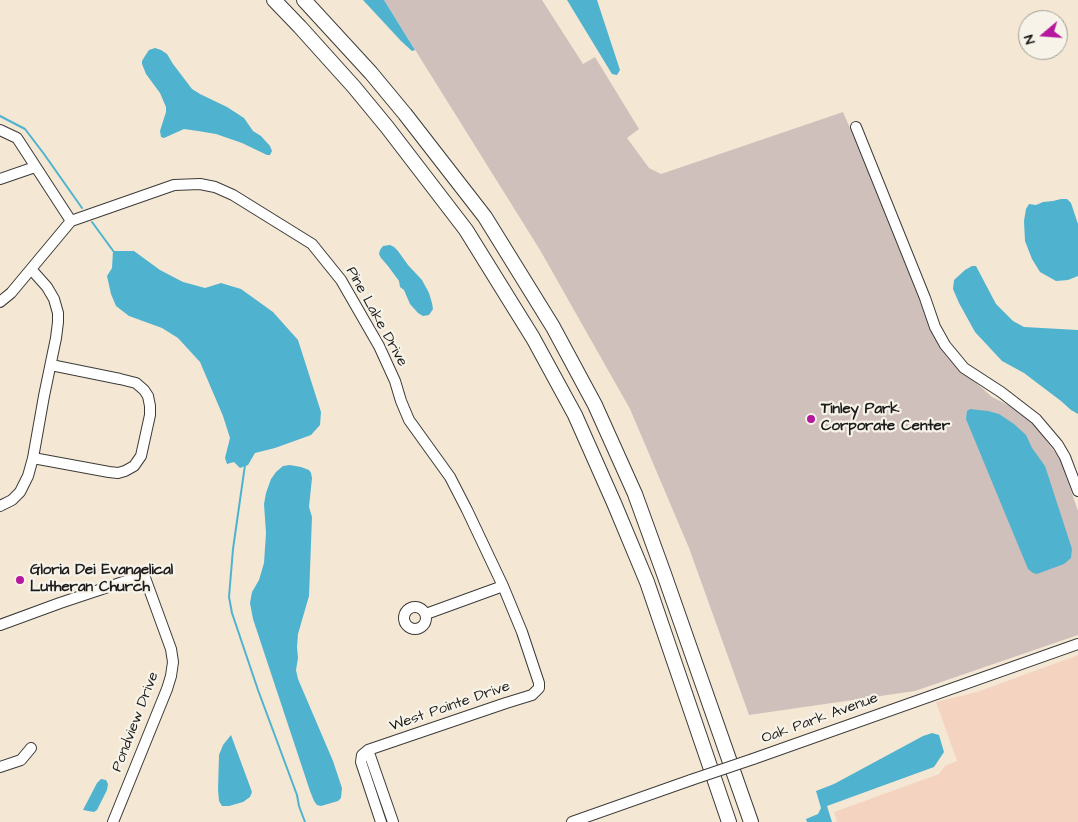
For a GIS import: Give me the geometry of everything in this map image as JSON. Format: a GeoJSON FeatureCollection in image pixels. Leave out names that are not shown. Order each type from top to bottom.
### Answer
{"type":"FeatureCollection","features":[{"type":"Feature","properties":{"kind":"highway"},"geometry":{"type":"LineString","coordinates":[[274,0],[354,87],[454,214],[466,230],[533,338],[575,415],[640,565],[729,822]]}},
{"type":"Feature","properties":{"kind":"highway"},"geometry":{"type":"LineString","coordinates":[[304,0],[377,80],[485,218],[552,327],[595,405],[635,494],[751,822]]}},
{"type":"Feature","properties":{"kind":"highway"},"geometry":{"type":"LineString","coordinates":[[736,779],[756,822]]}},
{"type":"Feature","properties":{"kind":"street"},"geometry":{"type":"LineString","coordinates":[[856,127],[936,327],[945,345],[964,368],[1001,392],[1036,419],[1058,445],[1065,457],[1078,491]]}},
{"type":"Feature","properties":{"kind":"street"},"geometry":{"type":"LineString","coordinates":[[0,130],[18,138],[71,221],[11,293],[0,302]]}},
{"type":"Feature","properties":{"kind":"street"},"geometry":{"type":"LineString","coordinates":[[0,179],[35,167]]}},
{"type":"Feature","properties":{"kind":"street","name":"Pine Lake Drive"},"geometry":{"type":"LineString","coordinates":[[71,221],[174,185],[200,184],[215,187],[233,195],[312,244],[341,280],[379,346],[395,381],[409,420],[450,477],[467,510],[503,586],[522,632],[538,678],[539,688]]}},
{"type":"Feature","properties":{"kind":"street"},"geometry":{"type":"LineString","coordinates":[[0,506],[12,500],[20,492],[28,476],[56,338],[57,306],[51,293],[31,269]]}},
{"type":"Feature","properties":{"kind":"street"},"geometry":{"type":"LineString","coordinates":[[33,458],[109,472],[122,472],[134,466],[141,456],[150,415],[148,396],[136,383],[51,365]]}},
{"type":"Feature","properties":{"kind":"street","name":"Pondview Drive"},"geometry":{"type":"LineString","coordinates":[[0,625],[144,575],[173,662],[167,688],[113,822]]}},
{"type":"Feature","properties":{"kind":"street"},"geometry":{"type":"LineString","coordinates":[[426,614],[503,586]]}},
{"type":"Feature","properties":{"kind":"street","name":"Oak Park Avenue"},"geometry":{"type":"LineString","coordinates":[[572,822],[1078,644]]}},
{"type":"Feature","properties":{"kind":"street","name":"West Pointe Drive"},"geometry":{"type":"LineString","coordinates":[[368,750],[532,695],[539,688]]}},
{"type":"Feature","properties":{"kind":"street"},"geometry":{"type":"LineString","coordinates":[[0,767],[21,760],[31,748]]}},
{"type":"Feature","properties":{"kind":"street"},"geometry":{"type":"LineString","coordinates":[[381,822],[360,762],[362,755],[368,750],[393,822]]}},
{"type":"Feature","properties":{"kind":"shaded area"},"geometry":{"type":"Polygon","coordinates":[[[384,0],[542,0],[583,64],[595,57],[639,129],[627,138],[649,168],[661,174],[843,112],[931,329],[947,357],[992,397],[1026,414],[1060,459],[1078,511],[1078,635],[915,691],[749,715],[689,548],[630,409],[540,250],[384,0]]]}},
{"type":"Feature","properties":{"kind":"shaded area"},"geometry":{"type":"Polygon","coordinates":[[[1078,655],[1078,822],[837,822],[834,812],[939,774],[945,766],[957,761],[936,702],[977,692],[1078,655]]]}},
{"type":"Feature","properties":{"kind":"water"},"geometry":{"type":"Polygon","coordinates":[[[363,0],[384,0],[415,50],[412,51],[401,41],[363,0]]]}},
{"type":"Feature","properties":{"kind":"water"},"geometry":{"type":"Polygon","coordinates":[[[567,0],[597,0],[620,70],[617,75],[612,74],[567,0]]]}},
{"type":"Feature","properties":{"kind":"water"},"geometry":{"type":"Polygon","coordinates":[[[155,48],[167,54],[192,89],[244,118],[253,131],[261,136],[270,146],[272,151],[270,155],[216,134],[198,131],[184,129],[164,138],[161,137],[160,131],[166,107],[160,93],[146,74],[142,64],[149,50],[155,48]]]}},
{"type":"Feature","properties":{"kind":"water"},"geometry":{"type":"Polygon","coordinates":[[[1067,199],[1071,203],[1078,224],[1078,276],[1068,280],[1056,281],[1040,272],[1032,259],[1025,241],[1024,221],[1029,204],[1036,205],[1067,199]]]}},
{"type":"Feature","properties":{"kind":"water"},"geometry":{"type":"Polygon","coordinates":[[[390,245],[398,251],[422,280],[432,303],[433,309],[429,315],[423,316],[410,304],[404,290],[400,287],[399,281],[381,258],[380,250],[383,246],[390,245]]]}},
{"type":"Feature","properties":{"kind":"water"},"geometry":{"type":"Polygon","coordinates":[[[113,251],[134,251],[160,270],[183,282],[205,288],[221,283],[241,289],[273,312],[298,340],[321,412],[320,425],[311,435],[255,453],[248,465],[240,468],[234,462],[227,464],[225,458],[230,438],[223,416],[200,362],[178,338],[162,328],[129,316],[116,306],[107,276],[112,268],[113,251]]]}},
{"type":"Feature","properties":{"kind":"water"},"geometry":{"type":"Polygon","coordinates":[[[972,266],[976,266],[996,304],[1013,321],[1024,327],[1078,330],[1078,414],[1024,373],[1002,361],[975,332],[953,289],[954,280],[972,266]]]}},
{"type":"Feature","properties":{"kind":"water"},"geometry":{"type":"Polygon","coordinates":[[[970,409],[999,414],[1014,424],[1026,435],[1032,448],[1045,466],[1072,549],[1071,558],[1064,564],[1037,574],[1028,569],[966,419],[967,411],[970,409]]]}},
{"type":"Feature","properties":{"kind":"water"},"geometry":{"type":"Polygon","coordinates":[[[290,465],[309,470],[312,478],[309,507],[312,517],[309,596],[298,634],[296,670],[342,788],[341,798],[338,801],[321,806],[317,805],[314,801],[310,791],[253,619],[250,603],[252,592],[259,580],[264,563],[266,533],[264,504],[266,493],[271,479],[276,472],[283,466],[290,465]]]}},
{"type":"Feature","properties":{"kind":"water"},"geometry":{"type":"Polygon","coordinates":[[[932,733],[939,735],[944,752],[934,767],[827,806],[832,822],[807,822],[806,819],[818,814],[821,808],[816,791],[834,784],[932,733]]]}},
{"type":"Feature","properties":{"kind":"water"},"geometry":{"type":"Polygon","coordinates":[[[231,735],[252,792],[250,797],[243,802],[222,806],[219,801],[218,790],[219,755],[223,745],[231,735]]]}},
{"type":"Feature","properties":{"kind":"water"},"geometry":{"type":"Polygon","coordinates":[[[101,779],[106,780],[108,784],[97,810],[94,812],[83,810],[97,783],[101,779]]]}},
{"type":"Feature","properties":{"kind":"waterway"},"geometry":{"type":"LineString","coordinates":[[0,116],[25,129],[82,208]]}},
{"type":"Feature","properties":{"kind":"waterway"},"geometry":{"type":"LineString","coordinates":[[92,222],[114,252]]}},
{"type":"Feature","properties":{"kind":"waterway"},"geometry":{"type":"LineString","coordinates":[[245,465],[233,549],[229,597],[232,613],[258,690],[297,795],[305,822]]}},
{"type":"Feature","properties":{"kind":"place","name":"Tinley Park Corporate Center"},"geometry":{"type":"Point","coordinates":[811,419]}},
{"type":"Feature","properties":{"kind":"place","name":"Gloria Dei Evangelical Lutheran Church"},"geometry":{"type":"Point","coordinates":[20,580]}}]}
